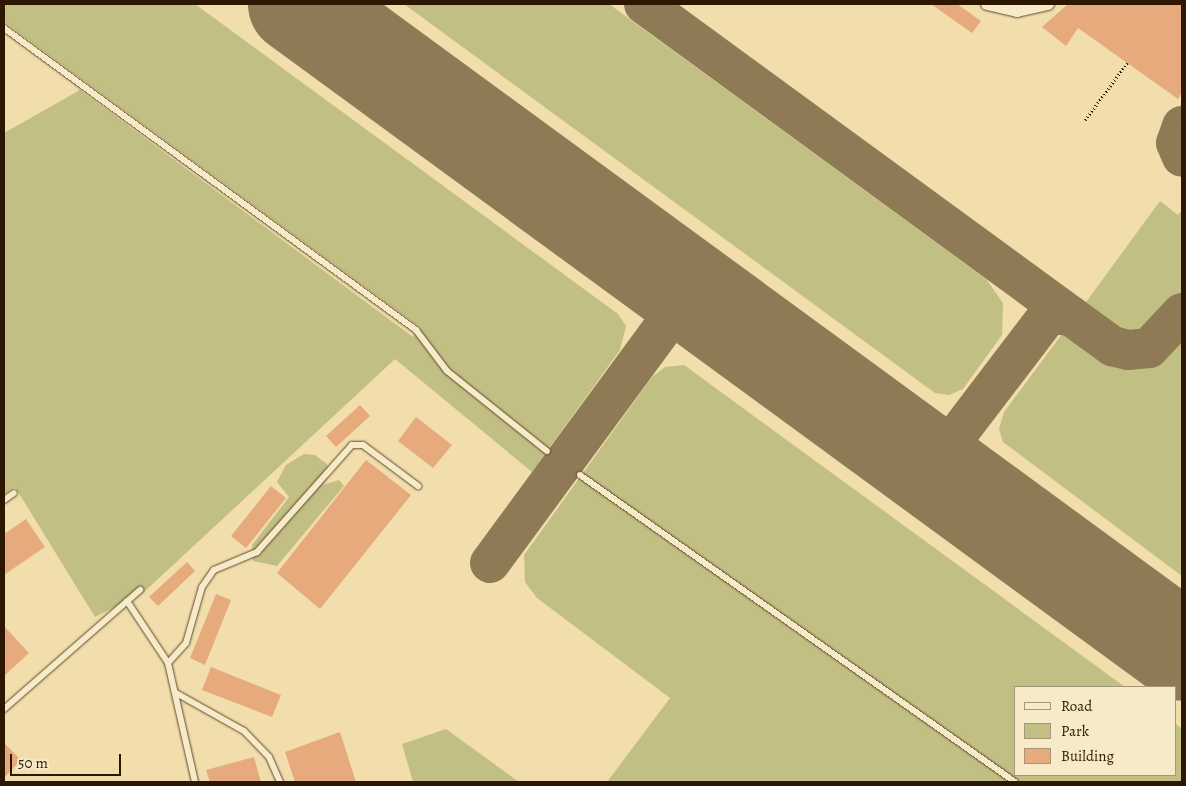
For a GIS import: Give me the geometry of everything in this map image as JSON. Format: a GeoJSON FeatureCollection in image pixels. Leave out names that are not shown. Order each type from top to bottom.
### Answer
{"type":"FeatureCollection","features":[{"type":"Feature","properties":{"kind":"street"},"geometry":{"type":"LineString","coordinates":[[987,4],[1017,11],[1048,4]]}},
{"type":"Feature","properties":{"kind":"lane"},"geometry":{"type":"LineString","coordinates":[[4,28],[416,330],[447,371],[548,451]]}},
{"type":"Feature","properties":{"kind":"lane"},"geometry":{"type":"LineString","coordinates":[[168,662],[186,643],[202,587],[214,570],[257,552],[352,446],[363,445],[418,486]]}},
{"type":"Feature","properties":{"kind":"lane"},"geometry":{"type":"LineString","coordinates":[[580,475],[1015,782]]}},
{"type":"Feature","properties":{"kind":"lane"},"geometry":{"type":"LineString","coordinates":[[4,500],[14,493]]}},
{"type":"Feature","properties":{"kind":"lane"},"geometry":{"type":"LineString","coordinates":[[4,709],[140,590]]}},
{"type":"Feature","properties":{"kind":"lane"},"geometry":{"type":"LineString","coordinates":[[127,600],[168,662],[195,782]]}},
{"type":"Feature","properties":{"kind":"lane"},"geometry":{"type":"LineString","coordinates":[[176,693],[244,731],[269,757],[280,782]]}},
{"type":"Feature","properties":{"kind":"path"},"geometry":{"type":"LineString","coordinates":[[1085,120],[1127,63]]}},
{"type":"Feature","properties":{"kind":"green space"},"geometry":{"type":"Polygon","coordinates":[[[4,4],[195,4],[618,314],[626,326],[620,350],[532,472],[395,359],[143,593],[95,617],[15,487],[4,494],[4,133],[80,90],[413,337],[421,328],[4,22],[4,4]]]}},
{"type":"Feature","properties":{"kind":"green space"},"geometry":{"type":"Polygon","coordinates":[[[404,4],[609,4],[986,279],[1003,303],[1002,335],[963,389],[949,395],[935,393],[404,4]]]}},
{"type":"Feature","properties":{"kind":"green space"},"geometry":{"type":"Polygon","coordinates":[[[1160,201],[1178,215],[1182,210],[1182,294],[1158,327],[1144,337],[1117,338],[1081,309],[1160,201]]]}},
{"type":"Feature","properties":{"kind":"green space"},"geometry":{"type":"Polygon","coordinates":[[[1068,326],[1099,350],[1135,361],[1167,349],[1182,329],[1182,576],[1003,442],[999,429],[1004,412],[1068,326]]]}},
{"type":"Feature","properties":{"kind":"green space"},"geometry":{"type":"Polygon","coordinates":[[[684,365],[1124,686],[1014,686],[1014,776],[1176,776],[1176,724],[1182,729],[1182,782],[607,782],[670,698],[537,598],[525,582],[524,555],[652,377],[665,367],[684,365]]]}},
{"type":"Feature","properties":{"kind":"green space"},"geometry":{"type":"Polygon","coordinates":[[[304,454],[315,455],[327,464],[329,476],[323,485],[339,480],[344,486],[277,566],[253,561],[252,545],[289,497],[277,482],[286,465],[304,454]]]}},
{"type":"Feature","properties":{"kind":"green space"},"geometry":{"type":"Polygon","coordinates":[[[446,729],[519,782],[413,782],[402,744],[446,729]]]}},
{"type":"Feature","properties":{"kind":"building"},"geometry":{"type":"Polygon","coordinates":[[[931,4],[957,4],[981,21],[972,33],[931,4]]]}},
{"type":"Feature","properties":{"kind":"building"},"geometry":{"type":"Polygon","coordinates":[[[1068,4],[1182,4],[1182,92],[1178,99],[1078,28],[1066,46],[1042,27],[1068,4]]]}},
{"type":"Feature","properties":{"kind":"building"},"geometry":{"type":"Polygon","coordinates":[[[360,405],[370,416],[336,447],[326,436],[360,405]]]}},
{"type":"Feature","properties":{"kind":"building"},"geometry":{"type":"Polygon","coordinates":[[[416,417],[452,445],[433,468],[398,441],[416,417]]]}},
{"type":"Feature","properties":{"kind":"building"},"geometry":{"type":"Polygon","coordinates":[[[366,460],[411,495],[320,609],[277,573],[366,460]]]}},
{"type":"Feature","properties":{"kind":"building"},"geometry":{"type":"Polygon","coordinates":[[[271,486],[286,498],[246,548],[231,536],[271,486]]]}},
{"type":"Feature","properties":{"kind":"building"},"geometry":{"type":"Polygon","coordinates":[[[26,519],[45,547],[4,575],[4,534],[26,519]]]}},
{"type":"Feature","properties":{"kind":"building"},"geometry":{"type":"Polygon","coordinates":[[[187,562],[195,571],[158,606],[149,597],[187,562]]]}},
{"type":"Feature","properties":{"kind":"building"},"geometry":{"type":"Polygon","coordinates":[[[216,594],[231,600],[205,665],[190,658],[216,594]]]}},
{"type":"Feature","properties":{"kind":"building"},"geometry":{"type":"Polygon","coordinates":[[[4,626],[29,653],[4,676],[4,626]]]}},
{"type":"Feature","properties":{"kind":"building"},"geometry":{"type":"Polygon","coordinates":[[[211,667],[281,695],[272,717],[202,690],[211,667]]]}},
{"type":"Feature","properties":{"kind":"building"},"geometry":{"type":"Polygon","coordinates":[[[340,732],[356,782],[295,782],[285,752],[340,732]]]}},
{"type":"Feature","properties":{"kind":"building"},"geometry":{"type":"Polygon","coordinates":[[[4,743],[21,760],[4,778],[4,743]]]}},
{"type":"Feature","properties":{"kind":"building"},"geometry":{"type":"Polygon","coordinates":[[[254,757],[261,782],[210,782],[206,770],[254,757]]]}},
{"type":"Feature","properties":{"kind":"taxiway"},"geometry":{"type":"LineString","coordinates":[[644,4],[1112,346],[1128,350],[1149,348],[1182,313]]}},
{"type":"Feature","properties":{"kind":"taxiway"},"geometry":{"type":"LineString","coordinates":[[1182,126],[1176,143],[1182,157]]}},
{"type":"Feature","properties":{"kind":"taxiway"},"geometry":{"type":"LineString","coordinates":[[490,563],[690,291]]}},
{"type":"Feature","properties":{"kind":"taxiway"},"geometry":{"type":"LineString","coordinates":[[895,441],[920,453],[947,448],[1049,314],[1071,316]]}},
{"type":"Feature","properties":{"kind":"taxiway"},"geometry":{"type":"LineString","coordinates":[[955,442],[950,466],[970,496]]}},
{"type":"Feature","properties":{"kind":"runway"},"geometry":{"type":"LineString","coordinates":[[298,4],[1182,651]]}}]}
